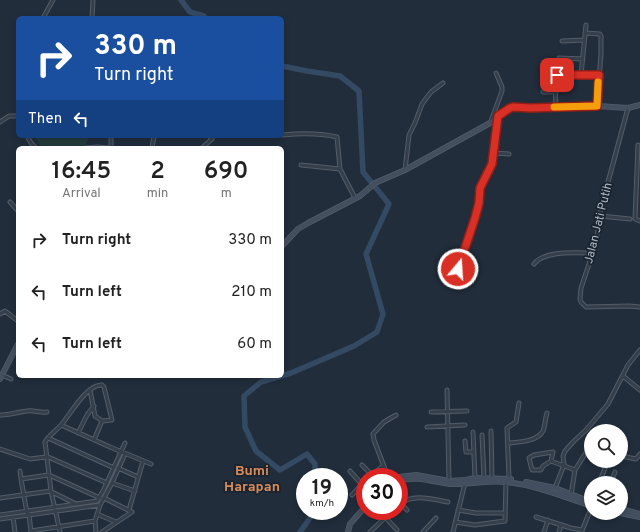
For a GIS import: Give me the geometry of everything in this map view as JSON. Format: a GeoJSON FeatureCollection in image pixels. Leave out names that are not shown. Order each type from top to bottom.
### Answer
{"type":"FeatureCollection","features":[{"type":"Feature","properties":{"kind":"street"},"geometry":{"type":"LineString","coordinates":[[44,16],[53,0]]}},
{"type":"Feature","properties":{"kind":"street"},"geometry":{"type":"LineString","coordinates":[[92,16],[93,0]]}},
{"type":"Feature","properties":{"kind":"street"},"geometry":{"type":"LineString","coordinates":[[582,75],[586,26]]}},
{"type":"Feature","properties":{"kind":"street"},"geometry":{"type":"LineString","coordinates":[[585,33],[600,34],[601,36],[597,106]]}},
{"type":"Feature","properties":{"kind":"street"},"geometry":{"type":"LineString","coordinates":[[562,41],[584,40]]}},
{"type":"Feature","properties":{"kind":"street"},"geometry":{"type":"LineString","coordinates":[[559,58],[583,59]]}},
{"type":"Feature","properties":{"kind":"street"},"geometry":{"type":"LineString","coordinates":[[490,123],[502,91],[502,87],[496,73]]}},
{"type":"Feature","properties":{"kind":"street"},"geometry":{"type":"LineString","coordinates":[[557,75],[599,75]]}},
{"type":"Feature","properties":{"kind":"street"},"geometry":{"type":"LineString","coordinates":[[405,170],[409,133],[427,96],[443,83]]}},
{"type":"Feature","properties":{"kind":"street"},"geometry":{"type":"LineString","coordinates":[[556,84],[556,106]]}},
{"type":"Feature","properties":{"kind":"street"},"geometry":{"type":"LineString","coordinates":[[543,92],[556,92]]}},
{"type":"Feature","properties":{"kind":"street"},"geometry":{"type":"LineString","coordinates":[[284,244],[302,226],[358,197],[375,183],[405,170],[490,123],[510,108],[597,106],[628,108],[640,105]]}},
{"type":"Feature","properties":{"kind":"street","name":"Jalan Jati Putih"},"geometry":{"type":"LineString","coordinates":[[628,108],[604,197],[596,243],[580,295],[583,305],[589,308],[608,306],[640,307]]}},
{"type":"Feature","properties":{"kind":"street"},"geometry":{"type":"LineString","coordinates":[[0,122],[9,116],[16,116]]}},
{"type":"Feature","properties":{"kind":"street"},"geometry":{"type":"LineString","coordinates":[[458,269],[475,218],[479,203],[480,188],[492,167],[498,116]]}},
{"type":"Feature","properties":{"kind":"street"},"geometry":{"type":"LineString","coordinates":[[284,135],[298,133],[304,135],[316,133],[337,137],[340,169],[358,197]]}},
{"type":"Feature","properties":{"kind":"street"},"geometry":{"type":"LineString","coordinates":[[638,145],[635,219],[640,221]]}},
{"type":"Feature","properties":{"kind":"street"},"geometry":{"type":"LineString","coordinates":[[494,152],[509,154]]}},
{"type":"Feature","properties":{"kind":"street"},"geometry":{"type":"LineString","coordinates":[[301,165],[340,169]]}},
{"type":"Feature","properties":{"kind":"street"},"geometry":{"type":"LineString","coordinates":[[10,202],[16,209]]}},
{"type":"Feature","properties":{"kind":"street"},"geometry":{"type":"LineString","coordinates":[[601,216],[630,219]]}},
{"type":"Feature","properties":{"kind":"street"},"geometry":{"type":"LineString","coordinates":[[534,264],[540,258],[568,252],[592,253]]}},
{"type":"Feature","properties":{"kind":"street"},"geometry":{"type":"LineString","coordinates":[[0,314],[4,312],[16,320]]}},
{"type":"Feature","properties":{"kind":"street"},"geometry":{"type":"LineString","coordinates":[[11,379],[1,377],[16,348]]}},
{"type":"Feature","properties":{"kind":"street"},"geometry":{"type":"LineString","coordinates":[[555,490],[564,465],[563,456],[565,451],[605,408],[633,358],[640,350]]}},
{"type":"Feature","properties":{"kind":"street"},"geometry":{"type":"LineString","coordinates":[[623,376],[640,390]]}},
{"type":"Feature","properties":{"kind":"street"},"geometry":{"type":"LineString","coordinates":[[60,532],[51,492],[45,442],[78,402],[90,390],[99,384],[104,387],[112,420],[102,421],[95,416],[90,390]]}},
{"type":"Feature","properties":{"kind":"street"},"geometry":{"type":"LineString","coordinates":[[448,390],[449,480]]}},
{"type":"Feature","properties":{"kind":"street"},"geometry":{"type":"LineString","coordinates":[[455,522],[475,525],[505,521],[508,443],[507,428],[516,422],[519,403]]}},
{"type":"Feature","properties":{"kind":"street"},"geometry":{"type":"LineString","coordinates":[[78,433],[87,415],[94,406]]}},
{"type":"Feature","properties":{"kind":"street"},"geometry":{"type":"LineString","coordinates":[[0,414],[11,415],[29,411],[41,413],[47,412]]}},
{"type":"Feature","properties":{"kind":"street"},"geometry":{"type":"LineString","coordinates":[[430,412],[467,411]]}},
{"type":"Feature","properties":{"kind":"street"},"geometry":{"type":"LineString","coordinates":[[508,443],[529,440],[542,433],[546,413]]}},
{"type":"Feature","properties":{"kind":"street"},"geometry":{"type":"LineString","coordinates":[[381,468],[383,466],[373,434],[384,422],[396,415]]}},
{"type":"Feature","properties":{"kind":"street"},"geometry":{"type":"LineString","coordinates":[[94,440],[102,421]]}},
{"type":"Feature","properties":{"kind":"street"},"geometry":{"type":"LineString","coordinates":[[61,424],[78,433],[151,464]]}},
{"type":"Feature","properties":{"kind":"street"},"geometry":{"type":"LineString","coordinates":[[427,427],[465,425]]}},
{"type":"Feature","properties":{"kind":"street"},"geometry":{"type":"LineString","coordinates":[[491,431],[492,478]]}},
{"type":"Feature","properties":{"kind":"street"},"geometry":{"type":"LineString","coordinates":[[473,432],[475,478]]}},
{"type":"Feature","properties":{"kind":"street"},"geometry":{"type":"LineString","coordinates":[[482,435],[484,478]]}},
{"type":"Feature","properties":{"kind":"street"},"geometry":{"type":"LineString","coordinates":[[48,438],[138,477]]}},
{"type":"Feature","properties":{"kind":"street"},"geometry":{"type":"LineString","coordinates":[[465,441],[466,452],[474,452]]}},
{"type":"Feature","properties":{"kind":"street"},"geometry":{"type":"LineString","coordinates":[[56,509],[93,502],[100,498],[123,453],[125,443]]}},
{"type":"Feature","properties":{"kind":"street"},"geometry":{"type":"LineString","coordinates":[[0,449],[30,459],[46,456],[107,483]]}},
{"type":"Feature","properties":{"kind":"street"},"geometry":{"type":"LineString","coordinates":[[553,452],[551,461],[541,470],[533,470],[531,469],[529,458],[534,455],[553,452]]}},
{"type":"Feature","properties":{"kind":"street"},"geometry":{"type":"LineString","coordinates":[[628,457],[636,459],[640,454]]}},
{"type":"Feature","properties":{"kind":"street"},"geometry":{"type":"LineString","coordinates":[[571,495],[575,470],[584,456]]}},
{"type":"Feature","properties":{"kind":"street"},"geometry":{"type":"LineString","coordinates":[[102,532],[132,512],[129,510],[143,461]]}},
{"type":"Feature","properties":{"kind":"street"},"geometry":{"type":"LineString","coordinates":[[551,461],[575,470]]}},
{"type":"Feature","properties":{"kind":"street"},"geometry":{"type":"LineString","coordinates":[[96,532],[95,521],[100,504],[112,483],[116,468]]}},
{"type":"Feature","properties":{"kind":"street"},"geometry":{"type":"LineString","coordinates":[[20,471],[23,495],[31,531],[95,521]]}},
{"type":"Feature","properties":{"kind":"street"},"geometry":{"type":"LineString","coordinates":[[350,471],[356,478]]}},
{"type":"Feature","properties":{"kind":"street"},"geometry":{"type":"LineString","coordinates":[[614,476],[615,472]]}},
{"type":"Feature","properties":{"kind":"street"},"geometry":{"type":"LineString","coordinates":[[21,479],[49,475],[100,498]]}},
{"type":"Feature","properties":{"kind":"street"},"geometry":{"type":"LineString","coordinates":[[408,477],[466,482],[475,478],[492,478],[555,490],[584,500]]}},
{"type":"Feature","properties":{"kind":"street"},"geometry":{"type":"LineString","coordinates":[[408,479],[416,477],[447,483],[507,480]]}},
{"type":"Feature","properties":{"kind":"street"},"geometry":{"type":"LineString","coordinates":[[453,532],[466,482]]}},
{"type":"Feature","properties":{"kind":"street"},"geometry":{"type":"LineString","coordinates":[[112,483],[135,491]]}},
{"type":"Feature","properties":{"kind":"street"},"geometry":{"type":"LineString","coordinates":[[555,490],[584,504]]}},
{"type":"Feature","properties":{"kind":"street"},"geometry":{"type":"LineString","coordinates":[[352,495],[356,491]]}},
{"type":"Feature","properties":{"kind":"street"},"geometry":{"type":"LineString","coordinates":[[0,498],[51,492],[76,504]]}},
{"type":"Feature","properties":{"kind":"street"},"geometry":{"type":"LineString","coordinates":[[408,499],[420,497],[448,502]]}},
{"type":"Feature","properties":{"kind":"street"},"geometry":{"type":"LineString","coordinates":[[104,498],[129,510]]}},
{"type":"Feature","properties":{"kind":"street"},"geometry":{"type":"LineString","coordinates":[[0,519],[56,509],[100,504]]}},
{"type":"Feature","properties":{"kind":"street"},"geometry":{"type":"LineString","coordinates":[[458,510],[476,513],[505,513]]}},
{"type":"Feature","properties":{"kind":"street"},"geometry":{"type":"LineString","coordinates":[[628,511],[640,515]]}},
{"type":"Feature","properties":{"kind":"street"},"geometry":{"type":"LineString","coordinates":[[0,515],[28,514]]}},
{"type":"Feature","properties":{"kind":"street"},"geometry":{"type":"LineString","coordinates":[[97,514],[116,522]]}},
{"type":"Feature","properties":{"kind":"street"},"geometry":{"type":"LineString","coordinates":[[628,514],[640,515]]}},
{"type":"Feature","properties":{"kind":"street"},"geometry":{"type":"LineString","coordinates":[[13,517],[15,532]]}},
{"type":"Feature","properties":{"kind":"street"},"geometry":{"type":"LineString","coordinates":[[536,517],[582,531],[586,520]]}},
{"type":"Feature","properties":{"kind":"street"},"geometry":{"type":"LineString","coordinates":[[349,530],[356,518]]}},
{"type":"Feature","properties":{"kind":"street"},"geometry":{"type":"LineString","coordinates":[[423,532],[436,518]]}},
{"type":"Feature","properties":{"kind":"street"},"geometry":{"type":"LineString","coordinates":[[349,530],[356,520]]}},
{"type":"Feature","properties":{"kind":"street"},"geometry":{"type":"LineString","coordinates":[[370,532],[382,520]]}},
{"type":"Feature","properties":{"kind":"street"},"geometry":{"type":"LineString","coordinates":[[388,520],[397,530]]}},
{"type":"Feature","properties":{"kind":"street"},"geometry":{"type":"LineString","coordinates":[[544,532],[548,520]]}},
{"type":"Feature","properties":{"kind":"street"},"geometry":{"type":"LineString","coordinates":[[559,532],[561,525]]}},
{"type":"Feature","properties":{"kind":"shaded area"},"geometry":{"type":"Polygon","coordinates":[[[640,161],[640,220],[636,219],[640,161]]]}},
{"type":"Feature","properties":{"kind":"green space"},"geometry":{"type":"Polygon","coordinates":[[[36,138],[88,138],[86,143],[87,145],[85,146],[41,146],[36,138]]]}},
{"type":"Feature","properties":{"kind":"waterway"},"geometry":{"type":"LineString","coordinates":[[181,0],[190,12],[204,16]]}},
{"type":"Feature","properties":{"kind":"waterway"},"geometry":{"type":"LineString","coordinates":[[284,66],[340,76],[359,91],[363,172],[389,204],[366,254],[383,314],[377,332],[354,346],[284,375]]}},
{"type":"Feature","properties":{"kind":"waterway"},"geometry":{"type":"LineString","coordinates":[[274,378],[261,382],[244,396],[245,427],[256,451],[280,470],[307,454],[315,464],[315,468]]}},
{"type":"Feature","properties":{"kind":"waterway"},"geometry":{"type":"LineString","coordinates":[[300,532],[309,520]]}},
{"type":"Feature","properties":{"kind":"slow traffic"},"geometry":{"type":"LineString","coordinates":[[554,107],[597,106],[598,82]]}},
{"type":"Feature","properties":{"kind":"district","name":"Bumi Harapan"},"geometry":{"type":"Point","coordinates":[252,478]}},
{"type":"Feature","properties":{"kind":"route"},"geometry":{"type":"LineString","coordinates":[[458,269],[475,218],[479,203],[480,188],[492,167],[498,116],[513,107],[530,108],[556,106],[597,106],[599,75],[557,75]]}}]}
